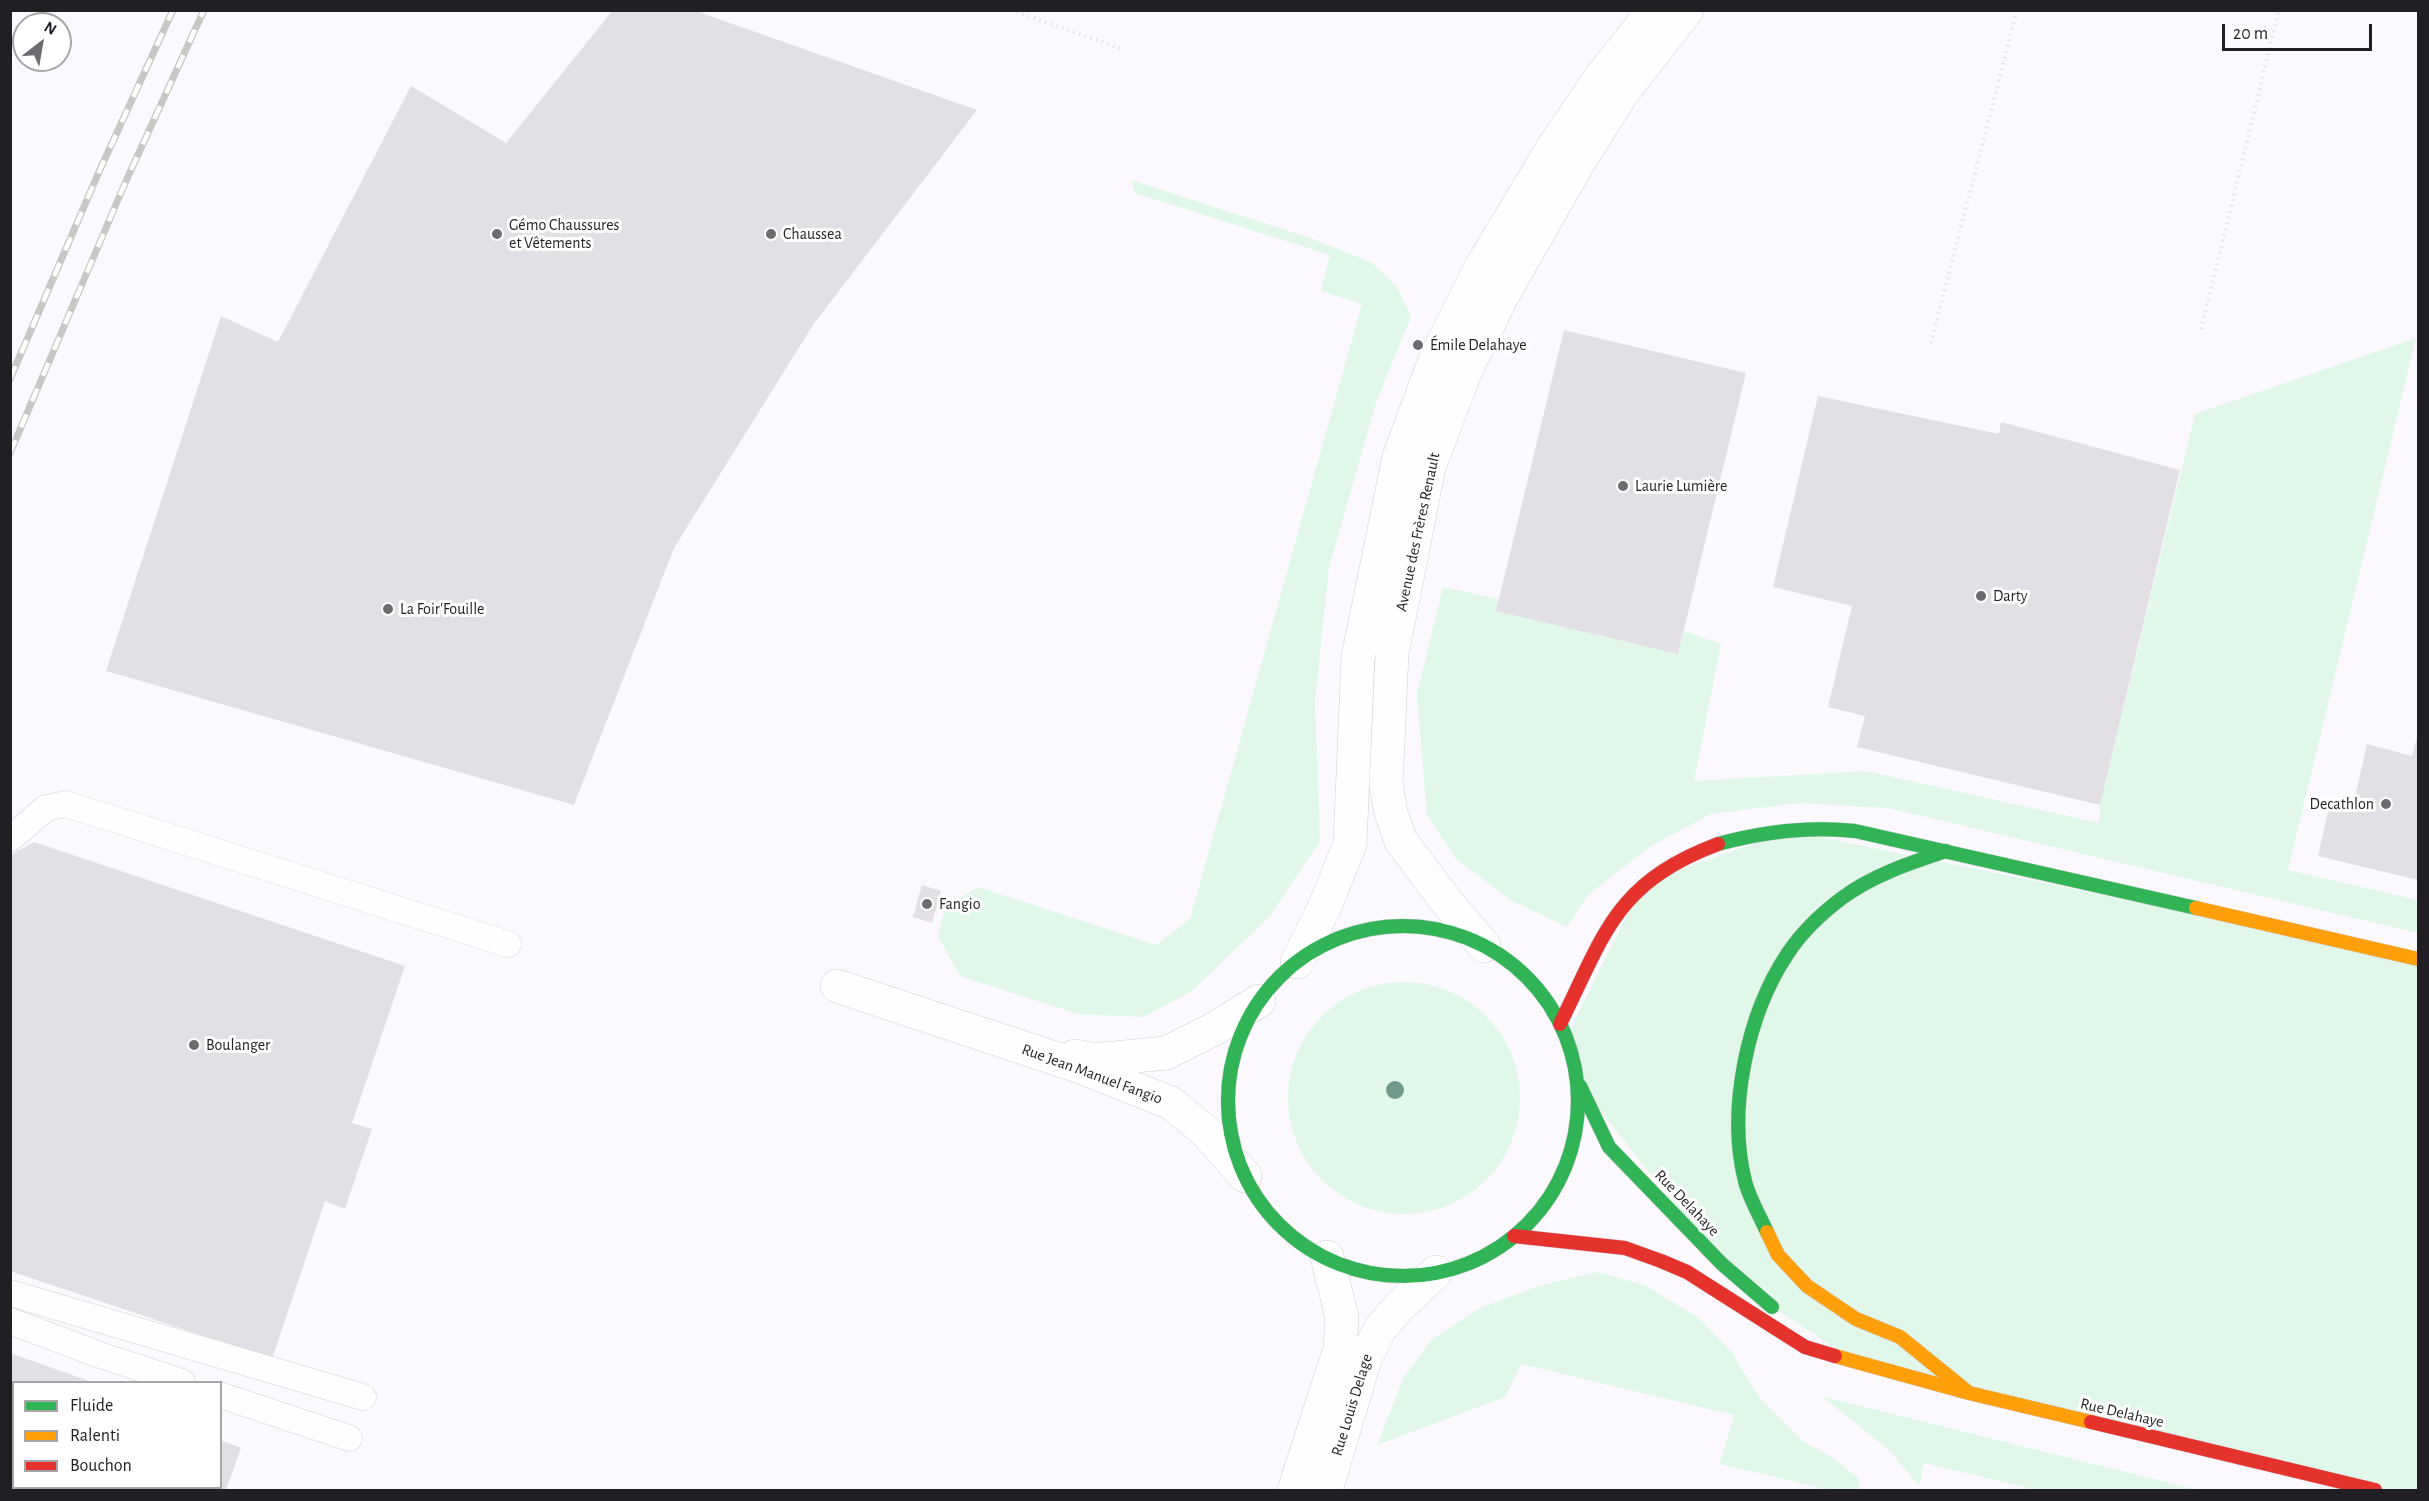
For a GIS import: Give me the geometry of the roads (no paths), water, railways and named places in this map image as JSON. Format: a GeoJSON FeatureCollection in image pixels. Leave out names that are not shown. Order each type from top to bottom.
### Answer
{"type":"FeatureCollection","features":[{"type":"Feature","properties":{"kind":"main road"},"geometry":{"type":"LineString","coordinates":[[1560,1024],[1606,930],[1622,906],[1644,882],[1679,859],[1707,847],[1743,838],[1790,831],[1837,830],[1886,837],[2418,959]]}},
{"type":"Feature","properties":{"kind":"main road"},"geometry":{"type":"LineString","coordinates":[[1946,851],[1891,869],[1844,897],[1810,925],[1788,952],[1770,984],[1754,1026],[1740,1088],[1738,1137],[1745,1183],[1778,1255],[1807,1286],[1856,1319],[1900,1337],[1969,1393]]}},
{"type":"Feature","properties":{"kind":"main road"},"geometry":{"type":"LineString","coordinates":[[1415,926],[1433,928],[1467,938],[1484,946],[1508,961],[1546,1000],[1560,1024],[1571,1051],[1576,1080],[1577,1118],[1574,1137],[1565,1165],[1541,1207],[1514,1236],[1490,1252],[1470,1262],[1436,1272],[1391,1275],[1369,1272],[1309,1248],[1279,1224],[1266,1209],[1245,1176],[1230,1124],[1228,1087],[1235,1052],[1241,1034],[1258,1001],[1282,974],[1297,962],[1327,943],[1361,931],[1415,926]]}},
{"type":"Feature","properties":{"kind":"main road","name":"Rue Delahaye"},"geometry":{"type":"LineString","coordinates":[[1576,1080],[1609,1147],[1722,1264],[1786,1317]]}},
{"type":"Feature","properties":{"kind":"main road","name":"Rue Delahaye"},"geometry":{"type":"LineString","coordinates":[[1514,1236],[1625,1248],[1661,1261],[1687,1272],[1805,1347],[1862,1365],[2375,1491]]}},
{"type":"Feature","properties":{"kind":"main road","name":"Rue Delahaye"},"geometry":{"type":"LineString","coordinates":[[1812,1334],[1862,1365]]}},
{"type":"Feature","properties":{"kind":"street","name":"Avenue des Frères Renault"},"geometry":{"type":"LineString","coordinates":[[1297,962],[1325,906],[1350,844],[1358,657],[1399,457],[1436,357],[1481,267],[1552,149],[1599,78],[1654,10]]}},
{"type":"Feature","properties":{"kind":"street","name":"Avenue des Frères Renault"},"geometry":{"type":"LineString","coordinates":[[1484,946],[1446,901],[1401,841],[1391,813],[1386,785],[1392,654],[1429,467],[1466,370],[1501,298],[1577,165],[1623,92],[1687,10]]}},
{"type":"Feature","properties":{"kind":"street","name":"Rue Jean Manuel Fangio"},"geometry":{"type":"LineString","coordinates":[[837,986],[1078,1066],[1171,1102],[1205,1131],[1245,1176]]}},
{"type":"Feature","properties":{"kind":"street","name":"Rue Jean Manuel Fangio"},"geometry":{"type":"LineString","coordinates":[[982,1035],[1094,1060],[1166,1053],[1214,1029],[1258,1001]]}},
{"type":"Feature","properties":{"kind":"street","name":"Rue Louis Delage"},"geometry":{"type":"LineString","coordinates":[[1293,1491],[1340,1349],[1342,1317],[1327,1257]]}},
{"type":"Feature","properties":{"kind":"street","name":"Rue Louis Delage"},"geometry":{"type":"LineString","coordinates":[[1326,1491],[1365,1359],[1380,1329],[1397,1309],[1436,1272]]}},
{"type":"Feature","properties":{"kind":"lane"},"geometry":{"type":"LineString","coordinates":[[10,839],[46,808],[66,804],[508,944]]}},
{"type":"Feature","properties":{"kind":"lane"},"geometry":{"type":"LineString","coordinates":[[10,1293],[363,1397]]}},
{"type":"Feature","properties":{"kind":"lane"},"geometry":{"type":"LineString","coordinates":[[10,1321],[176,1381]]}},
{"type":"Feature","properties":{"kind":"lane"},"geometry":{"type":"LineString","coordinates":[[222,1396],[349,1438]]}},
{"type":"Feature","properties":{"kind":"railway"},"geometry":{"type":"LineString","coordinates":[[10,379],[98,174],[173,10]]}},
{"type":"Feature","properties":{"kind":"railway"},"geometry":{"type":"LineString","coordinates":[[10,453],[126,181],[204,10]]}},
{"type":"Feature","properties":{"kind":"place","name":"Gémo Chaussures et Vêtements"},"geometry":{"type":"Point","coordinates":[497,234]}},
{"type":"Feature","properties":{"kind":"place","name":"Chaussea"},"geometry":{"type":"Point","coordinates":[771,234]}},
{"type":"Feature","properties":{"kind":"place","name":"Émile Delahaye"},"geometry":{"type":"Point","coordinates":[1418,345]}},
{"type":"Feature","properties":{"kind":"place","name":"Laurie Lumière"},"geometry":{"type":"Point","coordinates":[1623,486]}},
{"type":"Feature","properties":{"kind":"place","name":"Darty"},"geometry":{"type":"Point","coordinates":[1981,596]}},
{"type":"Feature","properties":{"kind":"place","name":"La Foir'Fouille"},"geometry":{"type":"Point","coordinates":[388,609]}},
{"type":"Feature","properties":{"kind":"place","name":"Decathlon"},"geometry":{"type":"Point","coordinates":[2386,804]}},
{"type":"Feature","properties":{"kind":"place","name":"Fangio"},"geometry":{"type":"Point","coordinates":[927,904]}},
{"type":"Feature","properties":{"kind":"place","name":"Boulanger"},"geometry":{"type":"Point","coordinates":[194,1045]}}]}
